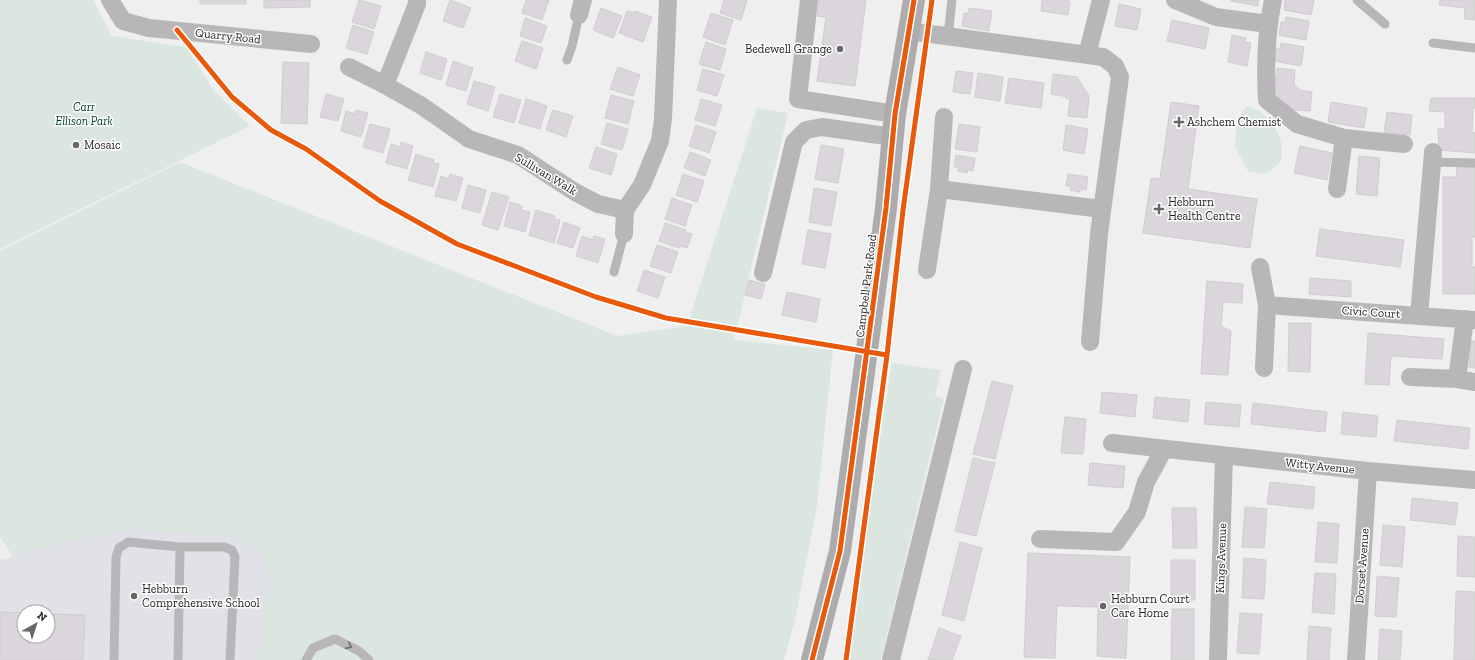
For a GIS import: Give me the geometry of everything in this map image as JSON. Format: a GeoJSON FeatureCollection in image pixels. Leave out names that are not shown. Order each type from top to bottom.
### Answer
{"type":"FeatureCollection","features":[{"type":"Feature","properties":{"kind":"street","name":"Quarry Road"},"geometry":{"type":"LineString","coordinates":[[110,0],[123,22],[149,28],[311,44]]}},
{"type":"Feature","properties":{"kind":"street"},"geometry":{"type":"LineString","coordinates":[[385,85],[417,4],[417,0]]}},
{"type":"Feature","properties":{"kind":"street"},"geometry":{"type":"LineString","coordinates":[[624,234],[625,210],[642,185],[660,141],[663,119],[668,0]]}},
{"type":"Feature","properties":{"kind":"street"},"geometry":{"type":"LineString","coordinates":[[809,0],[798,99],[895,114]]}},
{"type":"Feature","properties":{"kind":"street","name":"Campbell Park Road"},"geometry":{"type":"LineString","coordinates":[[812,660],[840,551],[872,321],[886,208],[895,114],[912,0]]}},
{"type":"Feature","properties":{"kind":"street"},"geometry":{"type":"LineString","coordinates":[[1088,55],[1101,0]]}},
{"type":"Feature","properties":{"kind":"street"},"geometry":{"type":"LineString","coordinates":[[1175,0],[1216,17],[1268,24]]}},
{"type":"Feature","properties":{"kind":"street"},"geometry":{"type":"LineString","coordinates":[[1273,0],[1268,24],[1266,80],[1267,100],[1296,124],[1344,138],[1404,144]]}},
{"type":"Feature","properties":{"kind":"street"},"geometry":{"type":"LineString","coordinates":[[908,31],[1103,57],[1115,66],[1120,77],[1102,209],[1090,342]]}},
{"type":"Feature","properties":{"kind":"street","name":"Sullivan Walk"},"geometry":{"type":"LineString","coordinates":[[349,67],[422,106],[469,139],[518,155],[575,192],[598,204],[625,210]]}},
{"type":"Feature","properties":{"kind":"street"},"geometry":{"type":"LineString","coordinates":[[927,270],[939,190],[944,117]]}},
{"type":"Feature","properties":{"kind":"street"},"geometry":{"type":"LineString","coordinates":[[763,273],[794,142],[806,130],[822,127],[893,137]]}},
{"type":"Feature","properties":{"kind":"street"},"geometry":{"type":"LineString","coordinates":[[1336,189],[1344,138]]}},
{"type":"Feature","properties":{"kind":"street"},"geometry":{"type":"LineString","coordinates":[[1419,316],[1433,157]]}},
{"type":"Feature","properties":{"kind":"street"},"geometry":{"type":"LineString","coordinates":[[939,190],[1102,209]]}},
{"type":"Feature","properties":{"kind":"street"},"geometry":{"type":"LineString","coordinates":[[1260,267],[1267,305],[1264,368]]}},
{"type":"Feature","properties":{"kind":"street","name":"Civic Court"},"geometry":{"type":"LineString","coordinates":[[1267,305],[1470,319]]}},
{"type":"Feature","properties":{"kind":"street"},"geometry":{"type":"LineString","coordinates":[[1457,379],[1470,319]]}},
{"type":"Feature","properties":{"kind":"street"},"geometry":{"type":"LineString","coordinates":[[891,660],[964,369]]}},
{"type":"Feature","properties":{"kind":"street"},"geometry":{"type":"LineString","coordinates":[[1410,376],[1457,379],[1475,382]]}},
{"type":"Feature","properties":{"kind":"street","name":"Witty Avenue"},"geometry":{"type":"LineString","coordinates":[[1112,443],[1368,471],[1475,480]]}},
{"type":"Feature","properties":{"kind":"street"},"geometry":{"type":"LineString","coordinates":[[1040,538],[1116,542],[1137,512],[1146,482],[1164,449]]}},
{"type":"Feature","properties":{"kind":"street","name":"Kings Avenue"},"geometry":{"type":"LineString","coordinates":[[1218,660],[1224,456]]}},
{"type":"Feature","properties":{"kind":"street","name":"Dorset Avenue"},"geometry":{"type":"LineString","coordinates":[[1356,660],[1368,471]]}},
{"type":"Feature","properties":{"kind":"lane"},"geometry":{"type":"LineString","coordinates":[[948,36],[952,0]]}},
{"type":"Feature","properties":{"kind":"lane"},"geometry":{"type":"LineString","coordinates":[[1357,0],[1385,24]]}},
{"type":"Feature","properties":{"kind":"lane"},"geometry":{"type":"LineString","coordinates":[[567,60],[572,46],[581,7]]}},
{"type":"Feature","properties":{"kind":"lane"},"geometry":{"type":"LineString","coordinates":[[1433,43],[1475,48]]}},
{"type":"Feature","properties":{"kind":"lane"},"geometry":{"type":"LineString","coordinates":[[1433,157],[1475,163]]}},
{"type":"Feature","properties":{"kind":"lane"},"geometry":{"type":"LineString","coordinates":[[614,272],[624,234]]}},
{"type":"Feature","properties":{"kind":"lane"},"geometry":{"type":"LineString","coordinates":[[114,660],[116,557],[119,548],[128,542],[180,547],[224,547],[232,550],[235,557],[230,660]]}},
{"type":"Feature","properties":{"kind":"lane"},"geometry":{"type":"LineString","coordinates":[[178,660],[180,547]]}},
{"type":"Feature","properties":{"kind":"lane"},"geometry":{"type":"LineString","coordinates":[[306,660],[313,648],[335,639],[360,651],[369,660]]}},
{"type":"Feature","properties":{"kind":"shaded area","name":"Hebburn Comprehensive School"},"geometry":{"type":"Polygon","coordinates":[[[127,529],[228,536],[263,554],[270,580],[259,660],[0,660],[0,560],[7,559],[12,555],[127,529]]]}},
{"type":"Feature","properties":{"kind":"green space","name":"Carr Ellison Park"},"geometry":{"type":"Polygon","coordinates":[[[0,0],[93,0],[112,36],[186,47],[214,91],[250,126],[0,249],[0,0]]]}},
{"type":"Feature","properties":{"kind":"green space"},"geometry":{"type":"Polygon","coordinates":[[[1247,106],[1266,117],[1278,133],[1282,146],[1280,161],[1266,174],[1248,171],[1235,147],[1237,119],[1247,106]]]}},
{"type":"Feature","properties":{"kind":"green space"},"geometry":{"type":"Polygon","coordinates":[[[757,108],[788,113],[734,340],[833,350],[817,506],[795,620],[784,660],[259,660],[270,580],[263,554],[228,536],[127,529],[12,555],[0,537],[0,251],[180,162],[617,336],[687,326],[757,108]]]}},
{"type":"Feature","properties":{"kind":"green space"},"geometry":{"type":"Polygon","coordinates":[[[892,363],[941,370],[935,396],[944,399],[881,660],[843,660],[892,363]]]}},
{"type":"Feature","properties":{"kind":"building"},"geometry":{"type":"Polygon","coordinates":[[[200,0],[246,0],[246,4],[200,4],[200,0]]]}},
{"type":"Feature","properties":{"kind":"building"},"geometry":{"type":"Polygon","coordinates":[[[264,0],[310,0],[310,7],[264,8],[264,0]]]}},
{"type":"Feature","properties":{"kind":"building"},"geometry":{"type":"Polygon","coordinates":[[[359,0],[381,6],[374,29],[352,22],[359,0]]]}},
{"type":"Feature","properties":{"kind":"building"},"geometry":{"type":"Polygon","coordinates":[[[450,0],[471,8],[463,28],[443,21],[450,0]]]}},
{"type":"Feature","properties":{"kind":"building"},"geometry":{"type":"Polygon","coordinates":[[[526,0],[549,0],[542,20],[522,13],[526,0]]]}},
{"type":"Feature","properties":{"kind":"building"},"geometry":{"type":"Polygon","coordinates":[[[724,0],[747,0],[741,20],[720,13],[724,0]]]}},
{"type":"Feature","properties":{"kind":"building","name":"Bedewell Grange"},"geometry":{"type":"Polygon","coordinates":[[[819,0],[866,0],[855,86],[817,81],[826,17],[817,16],[819,0]]]}},
{"type":"Feature","properties":{"kind":"building"},"geometry":{"type":"Polygon","coordinates":[[[1042,0],[1066,0],[1070,2],[1068,15],[1041,11],[1042,0]]]}},
{"type":"Feature","properties":{"kind":"building"},"geometry":{"type":"Polygon","coordinates":[[[1231,0],[1259,0],[1258,6],[1231,0]]]}},
{"type":"Feature","properties":{"kind":"building"},"geometry":{"type":"Polygon","coordinates":[[[1285,0],[1314,0],[1311,15],[1284,10],[1285,0]]]}},
{"type":"Feature","properties":{"kind":"building"},"geometry":{"type":"Polygon","coordinates":[[[1440,0],[1475,0],[1475,20],[1464,19],[1465,8],[1439,5],[1440,0]]]}},
{"type":"Feature","properties":{"kind":"building"},"geometry":{"type":"Polygon","coordinates":[[[1119,4],[1141,9],[1137,30],[1115,26],[1119,4]]]}},
{"type":"Feature","properties":{"kind":"building"},"geometry":{"type":"Polygon","coordinates":[[[601,8],[622,16],[613,38],[593,30],[601,8]]]}},
{"type":"Feature","properties":{"kind":"building"},"geometry":{"type":"Polygon","coordinates":[[[969,8],[992,11],[989,31],[962,26],[964,13],[968,14],[969,8]]]}},
{"type":"Feature","properties":{"kind":"building"},"geometry":{"type":"Polygon","coordinates":[[[627,11],[634,13],[634,11],[652,17],[643,42],[619,33],[627,11]]]}},
{"type":"Feature","properties":{"kind":"building"},"geometry":{"type":"Polygon","coordinates":[[[711,13],[733,20],[725,45],[703,37],[711,13]]]}},
{"type":"Feature","properties":{"kind":"building"},"geometry":{"type":"Polygon","coordinates":[[[1286,17],[1309,21],[1306,40],[1279,35],[1281,22],[1285,23],[1286,17]]]}},
{"type":"Feature","properties":{"kind":"building"},"geometry":{"type":"Polygon","coordinates":[[[525,18],[547,26],[541,43],[520,36],[525,18]]]}},
{"type":"Feature","properties":{"kind":"building"},"geometry":{"type":"Polygon","coordinates":[[[1172,20],[1209,28],[1205,49],[1167,41],[1172,20]]]}},
{"type":"Feature","properties":{"kind":"building"},"geometry":{"type":"Polygon","coordinates":[[[353,25],[374,32],[367,54],[346,48],[353,25]]]}},
{"type":"Feature","properties":{"kind":"building"},"geometry":{"type":"Polygon","coordinates":[[[1232,35],[1246,38],[1245,42],[1251,43],[1247,66],[1228,62],[1232,35]]]}},
{"type":"Feature","properties":{"kind":"building"},"geometry":{"type":"Polygon","coordinates":[[[522,41],[543,48],[536,69],[515,61],[522,41]]]}},
{"type":"Feature","properties":{"kind":"building"},"geometry":{"type":"Polygon","coordinates":[[[706,42],[726,49],[720,70],[699,64],[706,42]]]}},
{"type":"Feature","properties":{"kind":"building"},"geometry":{"type":"Polygon","coordinates":[[[1281,43],[1304,47],[1301,66],[1274,61],[1276,48],[1280,49],[1281,43]]]}},
{"type":"Feature","properties":{"kind":"building"},"geometry":{"type":"Polygon","coordinates":[[[426,52],[447,59],[441,80],[420,73],[426,52]]]}},
{"type":"Feature","properties":{"kind":"building"},"geometry":{"type":"Polygon","coordinates":[[[453,61],[473,68],[466,91],[446,85],[453,61]]]}},
{"type":"Feature","properties":{"kind":"building"},"geometry":{"type":"Polygon","coordinates":[[[283,62],[309,63],[307,124],[281,123],[283,62]]]}},
{"type":"Feature","properties":{"kind":"building"},"geometry":{"type":"Polygon","coordinates":[[[618,67],[640,75],[633,96],[610,89],[618,67]]]}},
{"type":"Feature","properties":{"kind":"building"},"geometry":{"type":"Polygon","coordinates":[[[1277,68],[1295,70],[1294,85],[1300,90],[1312,92],[1310,111],[1287,109],[1274,90],[1277,68]]]}},
{"type":"Feature","properties":{"kind":"building"},"geometry":{"type":"Polygon","coordinates":[[[703,69],[724,75],[717,96],[697,90],[703,69]]]}},
{"type":"Feature","properties":{"kind":"building"},"geometry":{"type":"Polygon","coordinates":[[[956,71],[973,73],[970,94],[953,92],[956,71]]]}},
{"type":"Feature","properties":{"kind":"building"},"geometry":{"type":"Polygon","coordinates":[[[978,73],[1003,77],[1000,101],[975,97],[978,73]]]}},
{"type":"Feature","properties":{"kind":"building"},"geometry":{"type":"Polygon","coordinates":[[[1053,74],[1077,77],[1089,96],[1087,118],[1068,116],[1070,100],[1063,96],[1051,94],[1053,74]]]}},
{"type":"Feature","properties":{"kind":"building"},"geometry":{"type":"Polygon","coordinates":[[[1009,78],[1044,83],[1041,108],[1005,103],[1009,78]]]}},
{"type":"Feature","properties":{"kind":"building"},"geometry":{"type":"Polygon","coordinates":[[[474,81],[495,87],[488,111],[467,104],[474,81]]]}},
{"type":"Feature","properties":{"kind":"building"},"geometry":{"type":"Polygon","coordinates":[[[326,94],[344,99],[338,121],[320,117],[326,94]]]}},
{"type":"Feature","properties":{"kind":"building"},"geometry":{"type":"Polygon","coordinates":[[[500,94],[521,100],[514,123],[493,117],[500,94]]]}},
{"type":"Feature","properties":{"kind":"building"},"geometry":{"type":"Polygon","coordinates":[[[611,95],[634,101],[628,124],[605,118],[611,95]]]}},
{"type":"Feature","properties":{"kind":"building"},"geometry":{"type":"Polygon","coordinates":[[[1431,98],[1475,98],[1472,132],[1475,133],[1475,153],[1439,150],[1438,129],[1445,129],[1445,112],[1429,111],[1431,98]]]}},
{"type":"Feature","properties":{"kind":"building"},"geometry":{"type":"Polygon","coordinates":[[[526,99],[547,106],[540,129],[519,123],[526,99]]]}},
{"type":"Feature","properties":{"kind":"building"},"geometry":{"type":"Polygon","coordinates":[[[701,99],[722,105],[715,126],[695,120],[701,99]]]}},
{"type":"Feature","properties":{"kind":"building"},"geometry":{"type":"Polygon","coordinates":[[[1171,102],[1199,106],[1188,189],[1257,199],[1250,248],[1143,233],[1151,178],[1160,179],[1171,102]]]}},
{"type":"Feature","properties":{"kind":"building"},"geometry":{"type":"Polygon","coordinates":[[[1331,102],[1367,108],[1364,128],[1328,122],[1331,102]]]}},
{"type":"Feature","properties":{"kind":"building"},"geometry":{"type":"Polygon","coordinates":[[[356,110],[368,113],[361,137],[341,131],[346,111],[355,114],[356,110]]]}},
{"type":"Feature","properties":{"kind":"building"},"geometry":{"type":"Polygon","coordinates":[[[553,110],[573,116],[566,137],[546,130],[553,110]]]}},
{"type":"Feature","properties":{"kind":"building"},"geometry":{"type":"Polygon","coordinates":[[[1387,112],[1412,115],[1410,135],[1384,132],[1387,112]]]}},
{"type":"Feature","properties":{"kind":"building"},"geometry":{"type":"Polygon","coordinates":[[[607,123],[628,129],[622,150],[601,144],[607,123]]]}},
{"type":"Feature","properties":{"kind":"building"},"geometry":{"type":"Polygon","coordinates":[[[370,124],[390,129],[383,153],[363,147],[370,124]]]}},
{"type":"Feature","properties":{"kind":"building"},"geometry":{"type":"Polygon","coordinates":[[[959,124],[980,127],[977,152],[955,149],[959,124]]]}},
{"type":"Feature","properties":{"kind":"building"},"geometry":{"type":"Polygon","coordinates":[[[696,125],[716,132],[709,153],[689,146],[696,125]]]}},
{"type":"Feature","properties":{"kind":"building"},"geometry":{"type":"Polygon","coordinates":[[[1066,125],[1088,129],[1084,154],[1063,150],[1066,125]]]}},
{"type":"Feature","properties":{"kind":"building"},"geometry":{"type":"Polygon","coordinates":[[[401,142],[413,146],[407,169],[386,163],[391,144],[400,147],[401,142]]]}},
{"type":"Feature","properties":{"kind":"building"},"geometry":{"type":"Polygon","coordinates":[[[821,145],[844,149],[838,183],[815,179],[821,145]]]}},
{"type":"Feature","properties":{"kind":"building"},"geometry":{"type":"Polygon","coordinates":[[[1300,146],[1332,153],[1327,180],[1294,173],[1300,146]]]}},
{"type":"Feature","properties":{"kind":"building"},"geometry":{"type":"Polygon","coordinates":[[[596,147],[617,154],[611,175],[589,168],[596,147]]]}},
{"type":"Feature","properties":{"kind":"building"},"geometry":{"type":"Polygon","coordinates":[[[690,152],[711,160],[705,176],[684,168],[690,152]]]}},
{"type":"Feature","properties":{"kind":"building"},"geometry":{"type":"Polygon","coordinates":[[[416,154],[434,160],[433,163],[439,164],[433,187],[408,180],[416,154]]]}},
{"type":"Feature","properties":{"kind":"building"},"geometry":{"type":"Polygon","coordinates":[[[956,155],[975,158],[973,171],[968,170],[967,173],[958,171],[959,167],[954,167],[956,155]]]}},
{"type":"Feature","properties":{"kind":"building"},"geometry":{"type":"Polygon","coordinates":[[[1359,156],[1380,158],[1377,196],[1356,194],[1359,156]]]}},
{"type":"Feature","properties":{"kind":"building"},"geometry":{"type":"Polygon","coordinates":[[[1457,167],[1475,167],[1475,237],[1472,237],[1472,267],[1475,267],[1475,294],[1443,294],[1443,177],[1456,177],[1457,167]]]}},
{"type":"Feature","properties":{"kind":"building"},"geometry":{"type":"Polygon","coordinates":[[[450,174],[463,178],[456,201],[435,196],[441,176],[449,179],[450,174]]]}},
{"type":"Feature","properties":{"kind":"building"},"geometry":{"type":"Polygon","coordinates":[[[683,174],[704,181],[697,202],[676,195],[683,174]]]}},
{"type":"Feature","properties":{"kind":"building"},"geometry":{"type":"Polygon","coordinates":[[[1068,174],[1088,177],[1086,190],[1080,189],[1080,192],[1070,190],[1071,186],[1066,186],[1068,174]]]}},
{"type":"Feature","properties":{"kind":"building"},"geometry":{"type":"Polygon","coordinates":[[[468,185],[486,190],[480,213],[462,208],[468,185]]]}},
{"type":"Feature","properties":{"kind":"building"},"geometry":{"type":"Polygon","coordinates":[[[814,188],[837,192],[831,226],[809,222],[814,188]]]}},
{"type":"Feature","properties":{"kind":"building"},"geometry":{"type":"Polygon","coordinates":[[[492,192],[509,197],[498,230],[482,225],[492,192]]]}},
{"type":"Feature","properties":{"kind":"building"},"geometry":{"type":"Polygon","coordinates":[[[672,198],[692,205],[685,226],[665,219],[672,198]]]}},
{"type":"Feature","properties":{"kind":"building"},"geometry":{"type":"Polygon","coordinates":[[[510,202],[522,206],[521,210],[530,212],[525,232],[504,226],[510,202]]]}},
{"type":"Feature","properties":{"kind":"building"},"geometry":{"type":"Polygon","coordinates":[[[536,210],[555,216],[554,219],[560,220],[554,243],[529,235],[536,210]]]}},
{"type":"Feature","properties":{"kind":"building"},"geometry":{"type":"Polygon","coordinates":[[[564,222],[580,228],[573,248],[557,243],[564,222]]]}},
{"type":"Feature","properties":{"kind":"building"},"geometry":{"type":"Polygon","coordinates":[[[665,223],[686,230],[685,232],[692,234],[687,248],[680,246],[679,248],[659,241],[665,223]]]}},
{"type":"Feature","properties":{"kind":"building"},"geometry":{"type":"Polygon","coordinates":[[[1320,229],[1404,240],[1400,267],[1316,256],[1320,229]]]}},
{"type":"Feature","properties":{"kind":"building"},"geometry":{"type":"Polygon","coordinates":[[[808,230],[831,234],[825,268],[802,264],[808,230]]]}},
{"type":"Feature","properties":{"kind":"building"},"geometry":{"type":"Polygon","coordinates":[[[582,236],[593,240],[594,236],[605,239],[598,263],[576,256],[582,236]]]}},
{"type":"Feature","properties":{"kind":"building"},"geometry":{"type":"Polygon","coordinates":[[[657,245],[678,252],[671,273],[650,266],[657,245]]]}},
{"type":"Feature","properties":{"kind":"building"},"geometry":{"type":"Polygon","coordinates":[[[644,270],[665,277],[658,298],[637,291],[644,270]]]}},
{"type":"Feature","properties":{"kind":"building"},"geometry":{"type":"Polygon","coordinates":[[[1310,278],[1351,281],[1351,297],[1309,294],[1310,278]]]}},
{"type":"Feature","properties":{"kind":"building"},"geometry":{"type":"Polygon","coordinates":[[[749,280],[765,284],[761,299],[745,295],[749,280]]]}},
{"type":"Feature","properties":{"kind":"building"},"geometry":{"type":"Polygon","coordinates":[[[1207,281],[1243,284],[1242,303],[1223,302],[1221,326],[1231,331],[1228,375],[1201,374],[1207,281]]]}},
{"type":"Feature","properties":{"kind":"building"},"geometry":{"type":"Polygon","coordinates":[[[787,292],[820,299],[816,322],[782,315],[787,292]]]}},
{"type":"Feature","properties":{"kind":"building"},"geometry":{"type":"Polygon","coordinates":[[[1289,323],[1311,323],[1310,372],[1288,371],[1289,323]]]}},
{"type":"Feature","properties":{"kind":"building"},"geometry":{"type":"Polygon","coordinates":[[[1368,333],[1444,339],[1442,359],[1391,356],[1389,385],[1365,384],[1368,333]]]}},
{"type":"Feature","properties":{"kind":"building"},"geometry":{"type":"Polygon","coordinates":[[[1471,341],[1475,341],[1475,368],[1469,367],[1471,341]]]}},
{"type":"Feature","properties":{"kind":"building"},"geometry":{"type":"Polygon","coordinates":[[[992,381],[1013,386],[995,459],[973,454],[992,381]]]}},
{"type":"Feature","properties":{"kind":"building"},"geometry":{"type":"Polygon","coordinates":[[[1102,392],[1137,395],[1135,417],[1100,413],[1102,392]]]}},
{"type":"Feature","properties":{"kind":"building"},"geometry":{"type":"Polygon","coordinates":[[[1155,397],[1190,400],[1188,422],[1153,418],[1155,397]]]}},
{"type":"Feature","properties":{"kind":"building"},"geometry":{"type":"Polygon","coordinates":[[[1206,402],[1241,405],[1239,427],[1204,424],[1206,402]]]}},
{"type":"Feature","properties":{"kind":"building"},"geometry":{"type":"Polygon","coordinates":[[[1253,403],[1327,412],[1325,432],[1251,424],[1253,403]]]}},
{"type":"Feature","properties":{"kind":"building"},"geometry":{"type":"Polygon","coordinates":[[[1343,412],[1378,416],[1376,437],[1341,434],[1343,412]]]}},
{"type":"Feature","properties":{"kind":"building"},"geometry":{"type":"Polygon","coordinates":[[[1065,417],[1086,419],[1083,454],[1061,453],[1065,417]]]}},
{"type":"Feature","properties":{"kind":"building"},"geometry":{"type":"Polygon","coordinates":[[[1397,420],[1470,428],[1468,449],[1394,441],[1397,420]]]}},
{"type":"Feature","properties":{"kind":"building"},"geometry":{"type":"Polygon","coordinates":[[[973,458],[995,463],[976,536],[955,531],[973,458]]]}},
{"type":"Feature","properties":{"kind":"building"},"geometry":{"type":"Polygon","coordinates":[[[1090,463],[1125,466],[1123,488],[1088,485],[1090,463]]]}},
{"type":"Feature","properties":{"kind":"building"},"geometry":{"type":"Polygon","coordinates":[[[1270,482],[1315,487],[1313,509],[1267,504],[1270,482]]]}},
{"type":"Feature","properties":{"kind":"building"},"geometry":{"type":"Polygon","coordinates":[[[1412,498],[1458,503],[1455,525],[1410,520],[1412,498]]]}},
{"type":"Feature","properties":{"kind":"building"},"geometry":{"type":"Polygon","coordinates":[[[1245,507],[1267,509],[1264,548],[1242,547],[1245,507]]]}},
{"type":"Feature","properties":{"kind":"building"},"geometry":{"type":"Polygon","coordinates":[[[1172,508],[1196,508],[1197,548],[1173,548],[1172,508]]]}},
{"type":"Feature","properties":{"kind":"building"},"geometry":{"type":"Polygon","coordinates":[[[1318,522],[1339,524],[1337,563],[1315,562],[1318,522]]]}},
{"type":"Feature","properties":{"kind":"building"},"geometry":{"type":"Polygon","coordinates":[[[1383,525],[1405,527],[1402,567],[1380,565],[1383,525]]]}},
{"type":"Feature","properties":{"kind":"building"},"geometry":{"type":"Polygon","coordinates":[[[1458,536],[1475,537],[1475,577],[1457,576],[1458,536]]]}},
{"type":"Feature","properties":{"kind":"building"},"geometry":{"type":"Polygon","coordinates":[[[960,542],[982,548],[964,621],[942,615],[960,542]]]}},
{"type":"Feature","properties":{"kind":"building","name":"Hebburn Court Care Home"},"geometry":{"type":"Polygon","coordinates":[[[1028,553],[1130,557],[1126,658],[1097,656],[1098,607],[1057,606],[1055,658],[1024,657],[1028,553]]]}},
{"type":"Feature","properties":{"kind":"building"},"geometry":{"type":"Polygon","coordinates":[[[1244,558],[1266,560],[1264,599],[1242,598],[1244,558]]]}},
{"type":"Feature","properties":{"kind":"building"},"geometry":{"type":"Polygon","coordinates":[[[1171,560],[1195,560],[1195,600],[1171,600],[1171,560]]]}},
{"type":"Feature","properties":{"kind":"building"},"geometry":{"type":"Polygon","coordinates":[[[1315,573],[1336,574],[1334,614],[1312,612],[1315,573]]]}},
{"type":"Feature","properties":{"kind":"building"},"geometry":{"type":"Polygon","coordinates":[[[1377,576],[1399,578],[1396,617],[1375,616],[1377,576]]]}},
{"type":"Feature","properties":{"kind":"building"},"geometry":{"type":"Polygon","coordinates":[[[1456,591],[1475,592],[1475,660],[1454,660],[1456,591]]]}},
{"type":"Feature","properties":{"kind":"building"},"geometry":{"type":"Polygon","coordinates":[[[1172,609],[1194,609],[1194,660],[1171,660],[1172,609]]]}},
{"type":"Feature","properties":{"kind":"building"},"geometry":{"type":"Polygon","coordinates":[[[0,612],[16,613],[16,644],[56,644],[56,614],[85,615],[83,660],[0,660],[0,612]]]}},
{"type":"Feature","properties":{"kind":"building"},"geometry":{"type":"Polygon","coordinates":[[[1240,613],[1262,614],[1259,654],[1237,653],[1240,613]]]}},
{"type":"Feature","properties":{"kind":"building"},"geometry":{"type":"Polygon","coordinates":[[[1309,626],[1331,628],[1329,660],[1307,660],[1309,626]]]}},
{"type":"Feature","properties":{"kind":"building"},"geometry":{"type":"Polygon","coordinates":[[[939,628],[961,636],[952,660],[928,660],[939,628]]]}},
{"type":"Feature","properties":{"kind":"building"},"geometry":{"type":"Polygon","coordinates":[[[1380,629],[1402,631],[1400,660],[1378,660],[1380,629]]]}},
{"type":"Feature","properties":{"kind":"cycle path"},"geometry":{"type":"LineString","coordinates":[[812,660],[840,551],[886,208],[895,114],[914,0]]}},
{"type":"Feature","properties":{"kind":"cycle path"},"geometry":{"type":"LineString","coordinates":[[846,660],[887,355],[903,210],[932,0]]}},
{"type":"Feature","properties":{"kind":"cycle path"},"geometry":{"type":"LineString","coordinates":[[177,30],[232,97],[271,130],[306,149],[380,201],[457,244],[596,297],[666,318],[887,355]]}},
{"type":"Feature","properties":{"kind":"place","name":"Bedewell Grange"},"geometry":{"type":"Point","coordinates":[840,49]}},
{"type":"Feature","properties":{"kind":"place","name":"Ashchem Chemist"},"geometry":{"type":"Point","coordinates":[1179,122]}},
{"type":"Feature","properties":{"kind":"place","name":"Mosaic"},"geometry":{"type":"Point","coordinates":[76,145]}},
{"type":"Feature","properties":{"kind":"place","name":"Hebburn Health Centre"},"geometry":{"type":"Point","coordinates":[1159,209]}},
{"type":"Feature","properties":{"kind":"place","name":"Hebburn Comprehensive School"},"geometry":{"type":"Point","coordinates":[134,596]}},
{"type":"Feature","properties":{"kind":"place","name":"Hebburn Court Care Home"},"geometry":{"type":"Point","coordinates":[1103,606]}}]}
